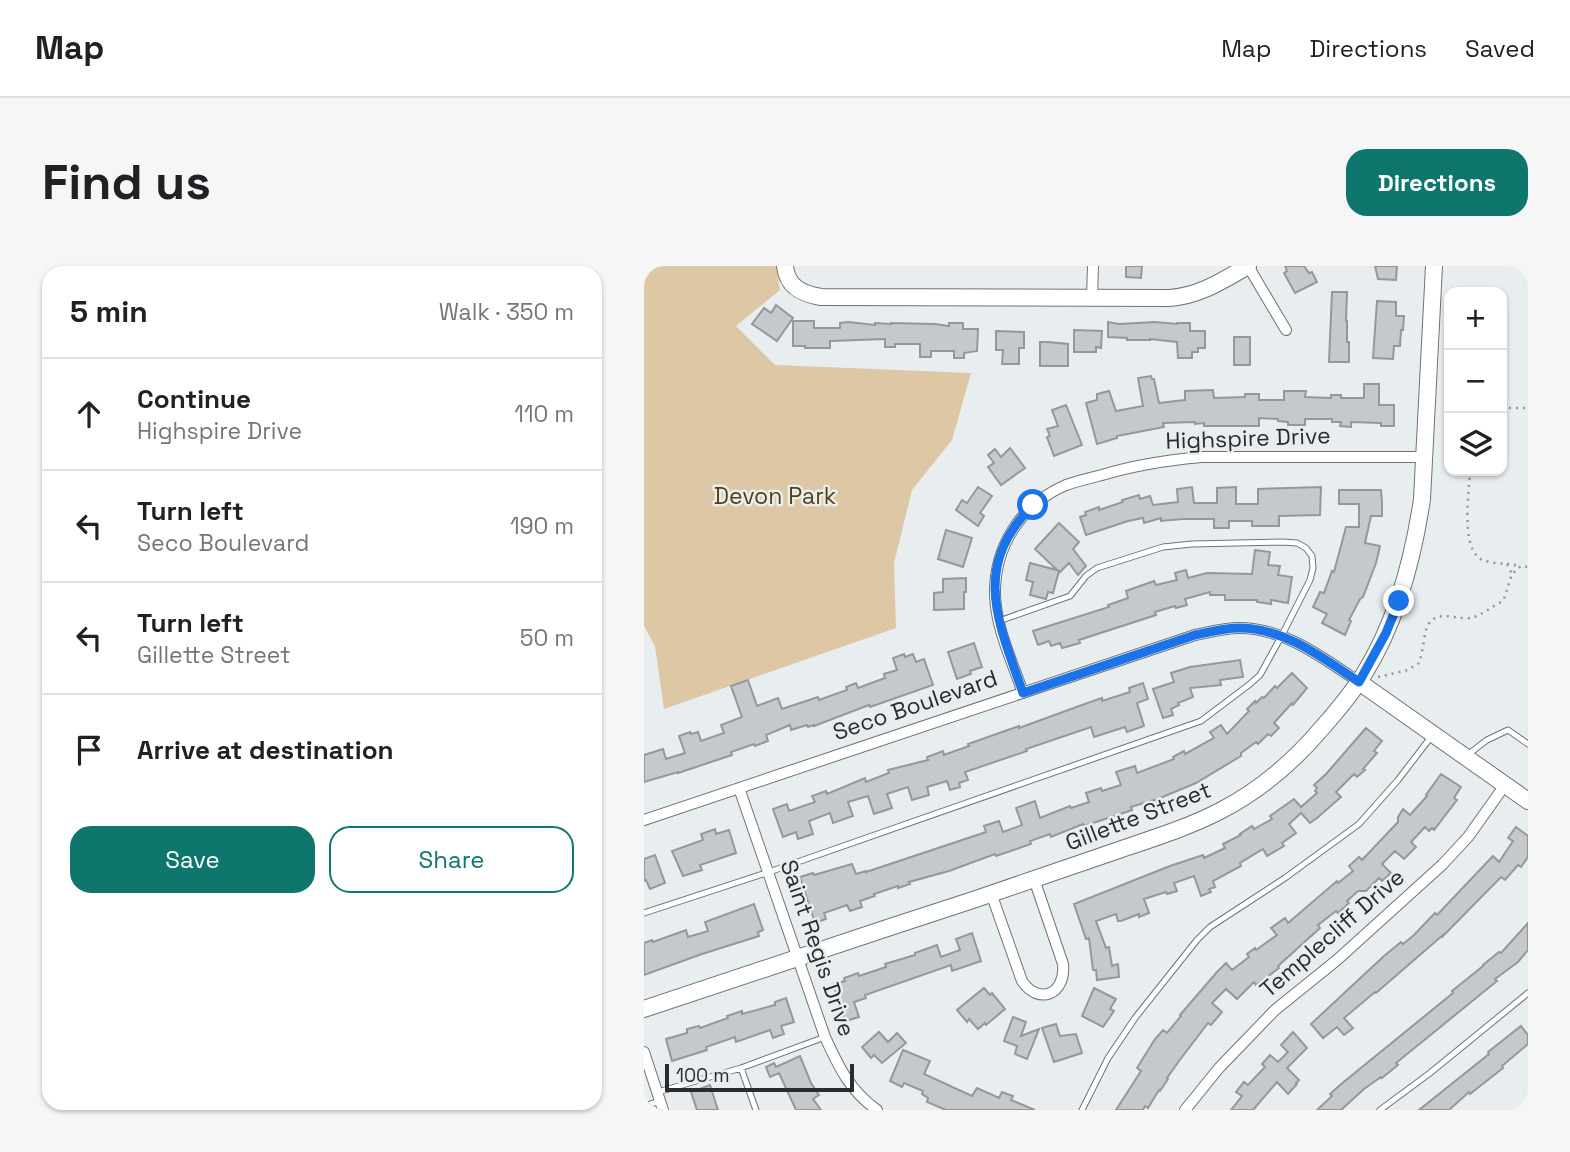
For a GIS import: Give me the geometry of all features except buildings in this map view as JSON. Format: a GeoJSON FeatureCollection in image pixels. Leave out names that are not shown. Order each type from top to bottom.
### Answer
{"type":"FeatureCollection","features":[{"type":"Feature","properties":{"kind":"street"},"geometry":{"type":"LineString","coordinates":[[785,266],[792,286],[806,295],[821,297],[1092,298],[1185,297],[1248,266],[1286,330]]}},
{"type":"Feature","properties":{"kind":"street"},"geometry":{"type":"LineString","coordinates":[[1092,298],[1093,266]]}},
{"type":"Feature","properties":{"kind":"street","name":"Gillette Street"},"geometry":{"type":"LineString","coordinates":[[644,1009],[1186,827],[1222,810],[1288,764],[1322,728],[1359,682],[1386,633],[1410,564],[1417,534],[1425,457],[1434,266]]}},
{"type":"Feature","properties":{"kind":"street","name":"Highspire Drive"},"geometry":{"type":"LineString","coordinates":[[1023,693],[998,621],[996,570],[1000,554],[1021,517],[1051,493],[1067,485],[1134,466],[1191,457],[1425,457]]}},
{"type":"Feature","properties":{"kind":"street","name":"Seco Boulevard"},"geometry":{"type":"LineString","coordinates":[[644,820],[1195,635],[1241,628],[1281,637],[1308,648],[1528,801]]}},
{"type":"Feature","properties":{"kind":"street","name":"Templecliff Drive"},"geometry":{"type":"LineString","coordinates":[[1185,1110],[1219,1068],[1275,1010],[1337,960],[1442,865],[1468,837],[1505,785]]}},
{"type":"Feature","properties":{"kind":"street","name":"Saint Regis Drive"},"geometry":{"type":"LineString","coordinates":[[739,788],[825,1037],[843,1076],[854,1091],[877,1110]]}},
{"type":"Feature","properties":{"kind":"street"},"geometry":{"type":"LineString","coordinates":[[991,893],[1022,981],[1034,993],[1050,993],[1061,983],[1063,964],[1034,879]]}},
{"type":"Feature","properties":{"kind":"street"},"geometry":{"type":"LineString","coordinates":[[644,1052],[660,1101]]}},
{"type":"Feature","properties":{"kind":"lane"},"geometry":{"type":"LineString","coordinates":[[644,913],[1201,722],[1260,675],[1310,580],[1312,556],[1306,548],[1297,543],[1282,542],[1163,547],[1097,568],[1086,576],[1070,596],[998,621]]}},
{"type":"Feature","properties":{"kind":"lane"},"geometry":{"type":"LineString","coordinates":[[1464,757],[1487,740],[1508,730],[1528,744]]}},
{"type":"Feature","properties":{"kind":"lane"},"geometry":{"type":"LineString","coordinates":[[1082,1110],[1108,1058],[1135,1018],[1197,940],[1210,927],[1285,878],[1359,824],[1433,735]]}},
{"type":"Feature","properties":{"kind":"lane"},"geometry":{"type":"LineString","coordinates":[[1380,1110],[1528,994]]}},
{"type":"Feature","properties":{"kind":"lane"},"geometry":{"type":"LineString","coordinates":[[644,1106],[825,1037]]}},
{"type":"Feature","properties":{"kind":"lane"},"geometry":{"type":"LineString","coordinates":[[741,1068],[756,1110]]}},
{"type":"Feature","properties":{"kind":"path"},"geometry":{"type":"LineString","coordinates":[[1507,408],[1528,408]]}},
{"type":"Feature","properties":{"kind":"path"},"geometry":{"type":"LineString","coordinates":[[1470,476],[1468,529],[1470,545],[1474,552],[1482,560],[1528,566]]}},
{"type":"Feature","properties":{"kind":"path"},"geometry":{"type":"LineString","coordinates":[[1507,564],[1512,573]]}},
{"type":"Feature","properties":{"kind":"path"},"geometry":{"type":"LineString","coordinates":[[1377,677],[1408,670],[1419,663],[1428,625],[1437,617],[1468,618],[1501,602],[1512,573],[1521,566]]}},
{"type":"Feature","properties":{"kind":"green space","name":"Devon Park"},"geometry":{"type":"Polygon","coordinates":[[[644,266],[776,266],[780,290],[736,326],[775,365],[971,373],[952,440],[912,490],[894,563],[896,628],[664,709],[655,646],[644,626],[644,266]]]}},
{"type":"Feature","properties":{"kind":"route"},"geometry":{"type":"LineString","coordinates":[[1033,505],[1009,535],[996,570],[998,621],[1023,693],[1195,635],[1241,628],[1281,637],[1308,648],[1359,682],[1386,633],[1399,601]]}}]}
